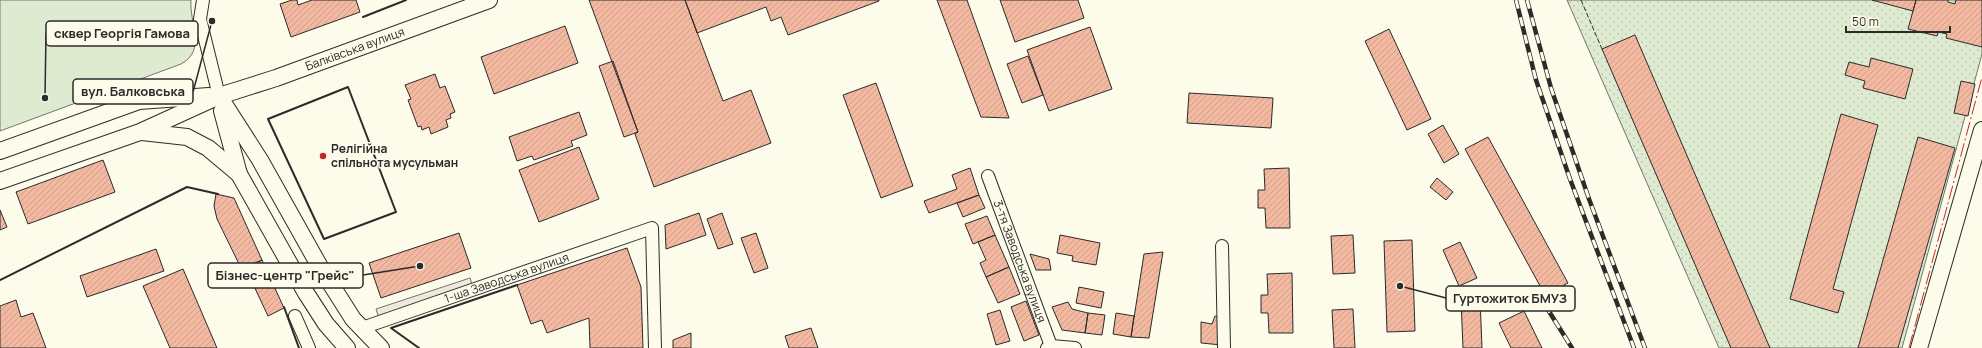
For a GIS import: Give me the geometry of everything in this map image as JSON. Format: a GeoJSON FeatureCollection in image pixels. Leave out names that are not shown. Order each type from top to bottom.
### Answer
{"type":"FeatureCollection","features":[{"type":"Feature","properties":{"kind":"street"},"geometry":{"type":"LineString","coordinates":[[203,0],[200,20],[223,118],[239,174],[306,293],[326,324],[348,348]]}},
{"type":"Feature","properties":{"kind":"street","name":"Балківська вулиця"},"geometry":{"type":"LineString","coordinates":[[0,181],[140,132],[219,96],[276,78],[489,0]]}},
{"type":"Feature","properties":{"kind":"street"},"geometry":{"type":"LineString","coordinates":[[219,96],[260,160],[320,267],[353,319],[381,348]]}},
{"type":"Feature","properties":{"kind":"street","name":"Балківська вулиця"},"geometry":{"type":"LineString","coordinates":[[0,151],[138,101],[219,96]]}},
{"type":"Feature","properties":{"kind":"street"},"geometry":{"type":"LineString","coordinates":[[1919,348],[1982,130]]}},
{"type":"Feature","properties":{"kind":"street"},"geometry":{"type":"LineString","coordinates":[[140,132],[187,137],[208,148],[239,174]]}},
{"type":"Feature","properties":{"kind":"street","name":"3-тя Заводська вулиця"},"geometry":{"type":"LineString","coordinates":[[988,176],[1049,347]]}},
{"type":"Feature","properties":{"kind":"street","name":"1-ша Заводська вулиця"},"geometry":{"type":"LineString","coordinates":[[362,328],[652,228],[655,348]]}},
{"type":"Feature","properties":{"kind":"street"},"geometry":{"type":"LineString","coordinates":[[1222,246],[1224,348]]}},
{"type":"Feature","properties":{"kind":"street"},"geometry":{"type":"LineString","coordinates":[[295,316],[309,348]]}},
{"type":"Feature","properties":{"kind":"street"},"geometry":{"type":"LineString","coordinates":[[1049,347],[1075,348]]}},
{"type":"Feature","properties":{"kind":"green space"},"geometry":{"type":"Polygon","coordinates":[[[0,0],[191,0],[195,44],[189,58],[181,64],[0,131],[0,0]]]}},
{"type":"Feature","properties":{"kind":"green space"},"geometry":{"type":"Polygon","coordinates":[[[1567,0],[1982,0],[1982,54],[1902,348],[1719,348],[1567,0]]]}},
{"type":"Feature","properties":{"kind":"shaded area"},"geometry":{"type":"Polygon","coordinates":[[[470,278],[475,294],[381,325],[376,309],[470,278]]]}},
{"type":"Feature","properties":{"kind":"building"},"geometry":{"type":"Polygon","coordinates":[[[297,0],[298,5],[312,0],[356,0],[360,12],[291,37],[280,4],[297,0]]]}},
{"type":"Feature","properties":{"kind":"building"},"geometry":{"type":"Polygon","coordinates":[[[589,0],[685,0],[723,101],[751,90],[771,143],[654,187],[635,134],[638,132],[589,0]]]}},
{"type":"Feature","properties":{"kind":"building"},"geometry":{"type":"Polygon","coordinates":[[[685,0],[879,1],[788,35],[781,17],[771,21],[766,7],[697,33],[685,0]]]}},
{"type":"Feature","properties":{"kind":"building"},"geometry":{"type":"Polygon","coordinates":[[[937,0],[967,0],[1009,118],[981,117],[937,0]]]}},
{"type":"Feature","properties":{"kind":"building"},"geometry":{"type":"Polygon","coordinates":[[[1000,0],[1078,0],[1084,18],[1015,42],[1000,0]]]}},
{"type":"Feature","properties":{"kind":"building"},"geometry":{"type":"Polygon","coordinates":[[[1872,0],[1916,0],[1913,11],[1872,0]]]}},
{"type":"Feature","properties":{"kind":"building"},"geometry":{"type":"Polygon","coordinates":[[[1916,0],[1948,0],[1948,2],[1955,4],[1956,0],[1982,0],[1982,47],[1946,38],[1947,34],[1938,32],[1937,36],[1908,29],[1916,0]]]}},
{"type":"Feature","properties":{"kind":"building"},"geometry":{"type":"Polygon","coordinates":[[[565,26],[578,63],[494,94],[481,57],[565,26]]]}},
{"type":"Feature","properties":{"kind":"building"},"geometry":{"type":"Polygon","coordinates":[[[1090,27],[1112,89],[1049,111],[1027,50],[1090,27]]]}},
{"type":"Feature","properties":{"kind":"building"},"geometry":{"type":"Polygon","coordinates":[[[1389,29],[1431,119],[1407,130],[1365,41],[1389,29]]]}},
{"type":"Feature","properties":{"kind":"building"},"geometry":{"type":"Polygon","coordinates":[[[1635,35],[1770,348],[1731,348],[1602,49],[1635,35]]]}},
{"type":"Feature","properties":{"kind":"building"},"geometry":{"type":"Polygon","coordinates":[[[1028,56],[1043,95],[1022,103],[1007,64],[1028,56]]]}},
{"type":"Feature","properties":{"kind":"building"},"geometry":{"type":"Polygon","coordinates":[[[1871,58],[1913,69],[1905,99],[1863,88],[1865,81],[1845,75],[1849,62],[1869,67],[1871,58]]]}},
{"type":"Feature","properties":{"kind":"building"},"geometry":{"type":"Polygon","coordinates":[[[613,61],[638,132],[624,137],[599,66],[613,61]]]}},
{"type":"Feature","properties":{"kind":"building"},"geometry":{"type":"Polygon","coordinates":[[[435,74],[440,88],[445,86],[455,112],[450,114],[451,118],[446,120],[448,127],[431,134],[429,127],[422,130],[421,126],[418,127],[408,100],[411,99],[405,85],[435,74]]]}},
{"type":"Feature","properties":{"kind":"building"},"geometry":{"type":"Polygon","coordinates":[[[1961,81],[1975,84],[1968,116],[1954,113],[1961,81]]]}},
{"type":"Feature","properties":{"kind":"building"},"geometry":{"type":"Polygon","coordinates":[[[876,83],[913,186],[881,198],[843,95],[876,83]]]}},
{"type":"Feature","properties":{"kind":"building"},"geometry":{"type":"Polygon","coordinates":[[[1189,93],[1273,98],[1271,128],[1187,123],[1189,93]]]}},
{"type":"Feature","properties":{"kind":"building"},"geometry":{"type":"Polygon","coordinates":[[[579,112],[587,135],[571,141],[573,146],[534,160],[532,156],[517,161],[509,137],[579,112]]]}},
{"type":"Feature","properties":{"kind":"building"},"geometry":{"type":"Polygon","coordinates":[[[1841,114],[1878,125],[1833,289],[1844,292],[1838,313],[1790,299],[1841,114]]]}},
{"type":"Feature","properties":{"kind":"building"},"geometry":{"type":"Polygon","coordinates":[[[1443,125],[1459,154],[1444,163],[1428,134],[1443,125]]]}},
{"type":"Feature","properties":{"kind":"building"},"geometry":{"type":"Polygon","coordinates":[[[1488,137],[1568,283],[1564,285],[1569,293],[1556,300],[1551,292],[1545,295],[1465,149],[1488,137]]]}},
{"type":"Feature","properties":{"kind":"building"},"geometry":{"type":"Polygon","coordinates":[[[1918,137],[1955,148],[1898,348],[1858,348],[1918,137]]]}},
{"type":"Feature","properties":{"kind":"building"},"geometry":{"type":"Polygon","coordinates":[[[579,147],[599,199],[539,222],[519,170],[579,147]]]}},
{"type":"Feature","properties":{"kind":"building"},"geometry":{"type":"Polygon","coordinates":[[[103,160],[115,192],[28,224],[16,192],[103,160]]]}},
{"type":"Feature","properties":{"kind":"building"},"geometry":{"type":"Polygon","coordinates":[[[970,168],[979,195],[929,213],[924,201],[957,189],[952,175],[970,168]]]}},
{"type":"Feature","properties":{"kind":"building"},"geometry":{"type":"Polygon","coordinates":[[[1289,168],[1290,228],[1266,228],[1265,208],[1258,208],[1258,190],[1265,190],[1264,169],[1289,168]]]}},
{"type":"Feature","properties":{"kind":"building"},"geometry":{"type":"Polygon","coordinates":[[[1437,178],[1453,192],[1446,200],[1430,187],[1437,178]]]}},
{"type":"Feature","properties":{"kind":"building"},"geometry":{"type":"Polygon","coordinates":[[[216,194],[234,198],[262,260],[242,270],[217,219],[214,206],[216,194]]]}},
{"type":"Feature","properties":{"kind":"building"},"geometry":{"type":"Polygon","coordinates":[[[979,195],[985,208],[963,217],[957,203],[979,195]]]}},
{"type":"Feature","properties":{"kind":"building"},"geometry":{"type":"Polygon","coordinates":[[[0,210],[7,227],[0,230],[0,210]]]}},
{"type":"Feature","properties":{"kind":"building"},"geometry":{"type":"Polygon","coordinates":[[[699,213],[706,235],[666,249],[665,225],[699,213]]]}},
{"type":"Feature","properties":{"kind":"building"},"geometry":{"type":"Polygon","coordinates":[[[722,213],[733,244],[718,249],[707,219],[722,213]]]}},
{"type":"Feature","properties":{"kind":"building"},"geometry":{"type":"Polygon","coordinates":[[[987,216],[995,235],[973,244],[965,224],[987,216]]]}},
{"type":"Feature","properties":{"kind":"building"},"geometry":{"type":"Polygon","coordinates":[[[459,233],[471,268],[381,298],[369,263],[459,233]]]}},
{"type":"Feature","properties":{"kind":"building"},"geometry":{"type":"Polygon","coordinates":[[[756,233],[768,268],[754,273],[741,238],[756,233]]]}},
{"type":"Feature","properties":{"kind":"building"},"geometry":{"type":"Polygon","coordinates":[[[995,235],[1009,267],[986,277],[980,263],[986,260],[978,242],[995,235]]]}},
{"type":"Feature","properties":{"kind":"building"},"geometry":{"type":"Polygon","coordinates":[[[1060,235],[1100,243],[1096,265],[1072,261],[1073,256],[1057,253],[1060,235]]]}},
{"type":"Feature","properties":{"kind":"building"},"geometry":{"type":"Polygon","coordinates":[[[1353,235],[1355,273],[1333,274],[1331,236],[1353,235]]]}},
{"type":"Feature","properties":{"kind":"building"},"geometry":{"type":"Polygon","coordinates":[[[1412,240],[1415,331],[1387,332],[1384,241],[1412,240]]]}},
{"type":"Feature","properties":{"kind":"building"},"geometry":{"type":"Polygon","coordinates":[[[1460,242],[1477,278],[1459,286],[1443,250],[1460,242]]]}},
{"type":"Feature","properties":{"kind":"building"},"geometry":{"type":"Polygon","coordinates":[[[627,248],[641,287],[643,348],[590,348],[589,318],[547,333],[542,320],[531,324],[517,285],[627,248]]]}},
{"type":"Feature","properties":{"kind":"building"},"geometry":{"type":"Polygon","coordinates":[[[156,249],[164,271],[87,297],[80,276],[156,249]]]}},
{"type":"Feature","properties":{"kind":"building"},"geometry":{"type":"Polygon","coordinates":[[[1163,252],[1149,338],[1131,337],[1144,254],[1163,252]]]}},
{"type":"Feature","properties":{"kind":"building"},"geometry":{"type":"Polygon","coordinates":[[[1030,254],[1049,259],[1051,270],[1036,270],[1030,254]]]}},
{"type":"Feature","properties":{"kind":"building"},"geometry":{"type":"Polygon","coordinates":[[[262,260],[284,308],[268,316],[245,267],[262,260]]]}},
{"type":"Feature","properties":{"kind":"building"},"geometry":{"type":"Polygon","coordinates":[[[1009,267],[1020,294],[998,303],[986,277],[1009,267]]]}},
{"type":"Feature","properties":{"kind":"building"},"geometry":{"type":"Polygon","coordinates":[[[183,269],[217,348],[170,348],[143,286],[183,269]]]}},
{"type":"Feature","properties":{"kind":"building"},"geometry":{"type":"Polygon","coordinates":[[[1292,273],[1293,333],[1269,333],[1268,313],[1261,313],[1261,295],[1268,295],[1267,274],[1292,273]]]}},
{"type":"Feature","properties":{"kind":"building"},"geometry":{"type":"Polygon","coordinates":[[[1079,287],[1104,292],[1101,308],[1076,303],[1079,287]]]}},
{"type":"Feature","properties":{"kind":"building"},"geometry":{"type":"Polygon","coordinates":[[[1480,298],[1482,348],[1463,348],[1461,299],[1480,298]]]}},
{"type":"Feature","properties":{"kind":"building"},"geometry":{"type":"Polygon","coordinates":[[[16,300],[21,317],[33,313],[46,348],[0,348],[0,306],[16,300]]]}},
{"type":"Feature","properties":{"kind":"building"},"geometry":{"type":"Polygon","coordinates":[[[1026,301],[1039,335],[1024,341],[1011,307],[1026,301]]]}},
{"type":"Feature","properties":{"kind":"building"},"geometry":{"type":"Polygon","coordinates":[[[1068,302],[1072,309],[1088,313],[1085,333],[1062,330],[1052,307],[1068,302]]]}},
{"type":"Feature","properties":{"kind":"building"},"geometry":{"type":"Polygon","coordinates":[[[1353,309],[1355,348],[1334,348],[1332,310],[1353,309]]]}},
{"type":"Feature","properties":{"kind":"building"},"geometry":{"type":"Polygon","coordinates":[[[1000,310],[1010,341],[996,345],[987,314],[1000,310]]]}},
{"type":"Feature","properties":{"kind":"building"},"geometry":{"type":"Polygon","coordinates":[[[1524,311],[1542,348],[1511,348],[1499,323],[1524,311]]]}},
{"type":"Feature","properties":{"kind":"building"},"geometry":{"type":"Polygon","coordinates":[[[1088,313],[1105,315],[1102,335],[1085,333],[1088,313]]]}},
{"type":"Feature","properties":{"kind":"building"},"geometry":{"type":"Polygon","coordinates":[[[1116,313],[1134,316],[1131,337],[1113,334],[1116,313]]]}},
{"type":"Feature","properties":{"kind":"building"},"geometry":{"type":"Polygon","coordinates":[[[1215,316],[1223,319],[1222,345],[1201,343],[1201,322],[1212,324],[1215,316]]]}},
{"type":"Feature","properties":{"kind":"building"},"geometry":{"type":"Polygon","coordinates":[[[811,328],[818,348],[789,348],[785,336],[811,328]]]}},
{"type":"Feature","properties":{"kind":"building"},"geometry":{"type":"Polygon","coordinates":[[[691,333],[691,348],[673,348],[673,340],[691,333]]]}},
{"type":"Feature","properties":{"kind":"railway"},"geometry":{"type":"LineString","coordinates":[[1516,0],[1536,80],[1570,179],[1634,348]]}},
{"type":"Feature","properties":{"kind":"railway"},"geometry":{"type":"LineString","coordinates":[[1527,0],[1551,88],[1589,199],[1645,348]]}},
{"type":"Feature","properties":{"kind":"railway"},"geometry":{"type":"LineString","coordinates":[[1545,305],[1572,348]]}},
{"type":"Feature","properties":{"kind":"fence"},"geometry":{"type":"LineString","coordinates":[[1581,0],[1602,49]]}},
{"type":"Feature","properties":{"kind":"wall"},"geometry":{"type":"LineString","coordinates":[[363,17],[406,0]]}},
{"type":"Feature","properties":{"kind":"wall"},"geometry":{"type":"LineString","coordinates":[[348,87],[396,212],[324,239],[268,119],[348,87]]}},
{"type":"Feature","properties":{"kind":"wall"},"geometry":{"type":"LineString","coordinates":[[0,280],[187,187],[218,194]]}},
{"type":"Feature","properties":{"kind":"wall"},"geometry":{"type":"LineString","coordinates":[[419,348],[391,328],[517,285]]}},
{"type":"Feature","properties":{"kind":"wall"},"geometry":{"type":"LineString","coordinates":[[284,307],[299,348]]}},
{"type":"Feature","properties":{"kind":"power"},"geometry":{"type":"LineString","coordinates":[[1909,348],[1982,77]]}},
{"type":"Feature","properties":{"kind":"place","name":"вул. Балковська"},"geometry":{"type":"Point","coordinates":[212,21]}},
{"type":"Feature","properties":{"kind":"place","name":"сквер Георгія Гамова"},"geometry":{"type":"Point","coordinates":[45,98]}},
{"type":"Feature","properties":{"kind":"place","name":"Релігійна спільнота мусульман"},"geometry":{"type":"Point","coordinates":[323,156]}},
{"type":"Feature","properties":{"kind":"place","name":"Бізнес-центр \"Грейс\""},"geometry":{"type":"Point","coordinates":[420,266]}},
{"type":"Feature","properties":{"kind":"place","name":"Гуртожиток БМУЗ"},"geometry":{"type":"Point","coordinates":[1400,286]}}]}
